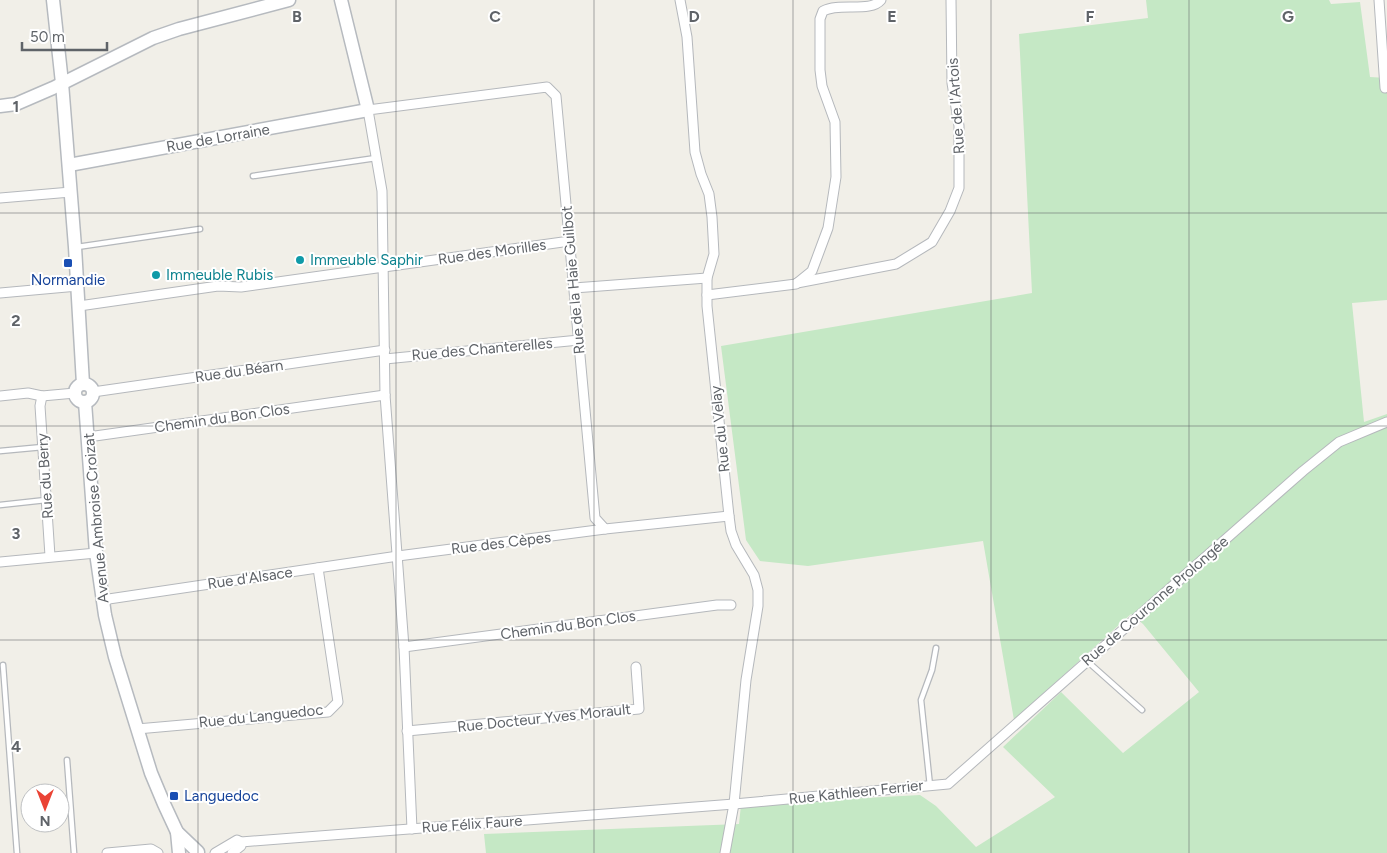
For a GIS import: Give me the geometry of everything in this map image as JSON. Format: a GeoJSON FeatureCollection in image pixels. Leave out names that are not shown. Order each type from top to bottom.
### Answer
{"type":"FeatureCollection","features":[{"type":"Feature","properties":{"kind":"main road"},"geometry":{"type":"LineString","coordinates":[[53,0],[62,83],[78,286],[79,388],[77,399],[89,397]]}},
{"type":"Feature","properties":{"kind":"main road"},"geometry":{"type":"LineString","coordinates":[[0,106],[16,104],[153,38],[289,0]]}},
{"type":"Feature","properties":{"kind":"main road"},"geometry":{"type":"LineString","coordinates":[[341,0],[368,110]]}},
{"type":"Feature","properties":{"kind":"main road","name":"Rue de Lorraine"},"geometry":{"type":"LineString","coordinates":[[69,165],[368,110]]}},
{"type":"Feature","properties":{"kind":"main road","name":"Avenue Ambroise Croizat"},"geometry":{"type":"LineString","coordinates":[[89,397],[88,437],[96,553],[102,600],[115,658],[151,773],[178,832],[199,853]]}},
{"type":"Feature","properties":{"kind":"main road","name":"Avenue Ambroise Croizat"},"geometry":{"type":"LineString","coordinates":[[178,832],[179,853]]}},
{"type":"Feature","properties":{"kind":"street","name":"Rue du Velay"},"geometry":{"type":"LineString","coordinates":[[680,0],[686,37],[696,152],[701,174],[709,194],[712,217],[714,254],[707,278],[707,295],[729,516],[731,531],[736,545],[754,575],[758,590],[756,622],[746,680],[734,804],[725,853]]}},
{"type":"Feature","properties":{"kind":"street"},"geometry":{"type":"LineString","coordinates":[[796,284],[812,270],[828,228],[836,177],[835,122],[822,86],[820,70],[820,20],[823,11],[830,7],[875,6],[881,0]]}},
{"type":"Feature","properties":{"kind":"street","name":"Rue de l'Artois"},"geometry":{"type":"LineString","coordinates":[[707,295],[796,284],[896,264],[932,242],[950,211],[960,188],[960,126],[952,84],[951,0]]}},
{"type":"Feature","properties":{"kind":"street"},"geometry":{"type":"LineString","coordinates":[[1379,0],[1385,88]]}},
{"type":"Feature","properties":{"kind":"street","name":"Rue de la Haie Guilbot"},"geometry":{"type":"LineString","coordinates":[[368,110],[547,87],[556,96],[595,518],[605,529]]}},
{"type":"Feature","properties":{"kind":"street"},"geometry":{"type":"LineString","coordinates":[[368,110],[382,191],[385,395],[404,647],[412,829]]}},
{"type":"Feature","properties":{"kind":"street"},"geometry":{"type":"LineString","coordinates":[[0,198],[71,192]]}},
{"type":"Feature","properties":{"kind":"street","name":"Rue des Morilles"},"geometry":{"type":"LineString","coordinates":[[78,306],[218,286],[241,287],[570,242]]}},
{"type":"Feature","properties":{"kind":"street"},"geometry":{"type":"LineString","coordinates":[[574,288],[707,278]]}},
{"type":"Feature","properties":{"kind":"street"},"geometry":{"type":"LineString","coordinates":[[0,293],[78,286]]}},
{"type":"Feature","properties":{"kind":"street","name":"Rue des Chanterelles"},"geometry":{"type":"LineString","coordinates":[[385,354],[579,340]]}},
{"type":"Feature","properties":{"kind":"street","name":"Rue du Béarn"},"geometry":{"type":"LineString","coordinates":[[89,397],[385,354]]}},
{"type":"Feature","properties":{"kind":"street"},"geometry":{"type":"LineString","coordinates":[[0,396],[28,393],[42,396],[79,388]]}},
{"type":"Feature","properties":{"kind":"street","name":"Chemin du Bon Clos"},"geometry":{"type":"LineString","coordinates":[[88,437],[385,395]]}},
{"type":"Feature","properties":{"kind":"street","name":"Rue du Berry"},"geometry":{"type":"LineString","coordinates":[[42,396],[40,406],[50,556]]}},
{"type":"Feature","properties":{"kind":"street","name":"Rue de Couronne Prolongée"},"geometry":{"type":"LineString","coordinates":[[930,786],[948,784],[1303,471],[1339,442],[1387,422]]}},
{"type":"Feature","properties":{"kind":"street"},"geometry":{"type":"LineString","coordinates":[[605,529],[729,516]]}},
{"type":"Feature","properties":{"kind":"street","name":"Rue des Cèpes"},"geometry":{"type":"LineString","coordinates":[[398,556],[605,529]]}},
{"type":"Feature","properties":{"kind":"street"},"geometry":{"type":"LineString","coordinates":[[0,562],[96,553]]}},
{"type":"Feature","properties":{"kind":"street","name":"Rue d'Alsace"},"geometry":{"type":"LineString","coordinates":[[102,600],[398,556]]}},
{"type":"Feature","properties":{"kind":"street","name":"Rue du Languedoc"},"geometry":{"type":"LineString","coordinates":[[137,728],[328,712],[338,702],[318,568]]}},
{"type":"Feature","properties":{"kind":"street","name":"Chemin du Bon Clos"},"geometry":{"type":"LineString","coordinates":[[404,647],[731,604]]}},
{"type":"Feature","properties":{"kind":"street","name":"Rue Docteur Yves Morault"},"geometry":{"type":"LineString","coordinates":[[407,731],[639,709],[636,667]]}},
{"type":"Feature","properties":{"kind":"street","name":"Rue Kathleen Ferrier"},"geometry":{"type":"LineString","coordinates":[[703,806],[930,786]]}},
{"type":"Feature","properties":{"kind":"street","name":"Rue Félix Faure"},"geometry":{"type":"LineString","coordinates":[[215,853],[237,840],[241,842],[703,806]]}},
{"type":"Feature","properties":{"kind":"street"},"geometry":{"type":"LineString","coordinates":[[232,853],[241,846],[241,842]]}},
{"type":"Feature","properties":{"kind":"street"},"geometry":{"type":"LineString","coordinates":[[107,853],[151,849],[158,853]]}},
{"type":"Feature","properties":{"kind":"lane"},"geometry":{"type":"LineString","coordinates":[[253,176],[376,158]]}},
{"type":"Feature","properties":{"kind":"lane"},"geometry":{"type":"LineString","coordinates":[[75,247],[200,229]]}},
{"type":"Feature","properties":{"kind":"lane"},"geometry":{"type":"LineString","coordinates":[[0,451],[43,447]]}},
{"type":"Feature","properties":{"kind":"lane"},"geometry":{"type":"LineString","coordinates":[[0,505],[46,500]]}},
{"type":"Feature","properties":{"kind":"lane","name":"Rue Kathleen Ferrier"},"geometry":{"type":"LineString","coordinates":[[930,786],[921,700],[932,670],[936,648]]}},
{"type":"Feature","properties":{"kind":"lane"},"geometry":{"type":"LineString","coordinates":[[1087,661],[1142,710]]}},
{"type":"Feature","properties":{"kind":"lane"},"geometry":{"type":"LineString","coordinates":[[3,664],[17,853]]}},
{"type":"Feature","properties":{"kind":"lane"},"geometry":{"type":"LineString","coordinates":[[67,760],[74,853]]}},
{"type":"Feature","properties":{"kind":"green space"},"geometry":{"type":"Polygon","coordinates":[[[1146,0],[1329,0],[1331,4],[1360,2],[1370,77],[1387,78],[1387,300],[1352,303],[1364,422],[1387,414],[1387,853],[486,853],[484,834],[739,824],[741,805],[920,795],[936,806],[976,847],[1055,797],[1003,747],[1061,692],[1123,753],[1199,692],[1143,624],[1131,614],[1014,720],[983,541],[808,566],[760,561],[746,540],[721,346],[1032,293],[1019,34],[1148,18],[1146,0]]]}},
{"type":"Feature","properties":{"kind":"place","name":"Immeuble Saphir"},"geometry":{"type":"Point","coordinates":[300,260]}},
{"type":"Feature","properties":{"kind":"place","name":"Normandie"},"geometry":{"type":"Point","coordinates":[68,263]}},
{"type":"Feature","properties":{"kind":"place","name":"Immeuble Rubis"},"geometry":{"type":"Point","coordinates":[156,275]}},
{"type":"Feature","properties":{"kind":"place","name":"Languedoc"},"geometry":{"type":"Point","coordinates":[174,796]}}]}
